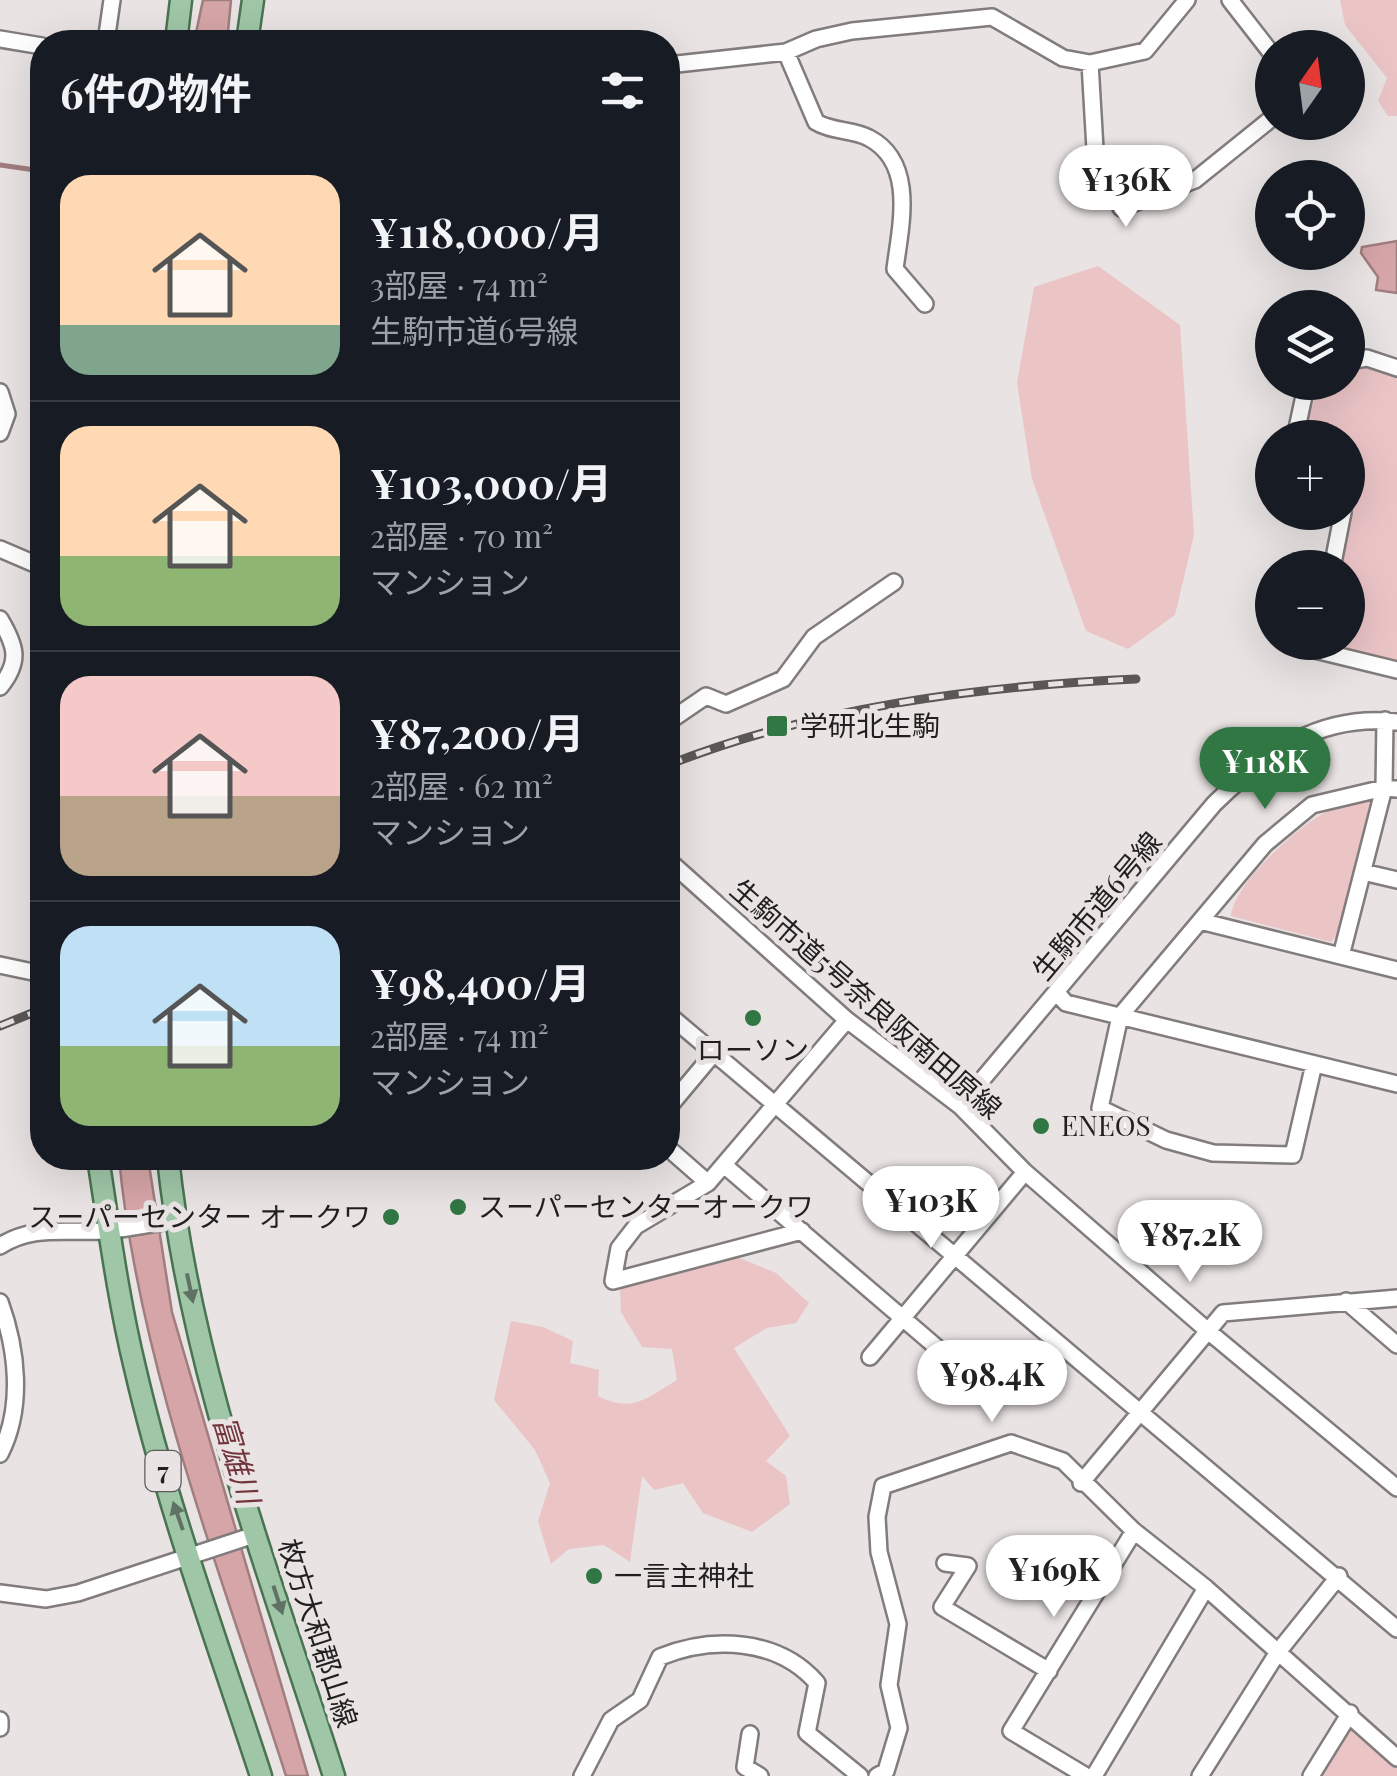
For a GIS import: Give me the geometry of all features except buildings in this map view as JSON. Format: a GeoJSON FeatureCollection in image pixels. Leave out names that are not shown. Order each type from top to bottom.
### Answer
{"type":"FeatureCollection","features":[{"type":"Feature","properties":{"kind":"main road"},"geometry":{"type":"LineString","coordinates":[[177,30],[181,0]]}},
{"type":"Feature","properties":{"kind":"main road"},"geometry":{"type":"LineString","coordinates":[[249,30],[253,0]]}},
{"type":"Feature","properties":{"kind":"main road","name":"7"},"geometry":{"type":"LineString","coordinates":[[100,1170],[135,1371],[261,1776]]}},
{"type":"Feature","properties":{"kind":"main road","name":"枚方大和郡山線"},"geometry":{"type":"LineString","coordinates":[[169,1170],[174,1220],[219,1411],[334,1776]]}},
{"type":"Feature","properties":{"kind":"street"},"geometry":{"type":"LineString","coordinates":[[108,30],[112,0]]}},
{"type":"Feature","properties":{"kind":"street"},"geometry":{"type":"LineString","coordinates":[[680,65],[786,52],[816,39],[852,31],[992,17],[1063,58],[1090,63],[1145,51],[1187,0]]}},
{"type":"Feature","properties":{"kind":"street"},"geometry":{"type":"LineString","coordinates":[[1230,0],[1255,32]]}},
{"type":"Feature","properties":{"kind":"street"},"geometry":{"type":"LineString","coordinates":[[0,39],[30,44]]}},
{"type":"Feature","properties":{"kind":"street"},"geometry":{"type":"LineString","coordinates":[[786,52],[816,122],[870,138],[894,168],[905,218],[895,268],[925,304]]}},
{"type":"Feature","properties":{"kind":"street"},"geometry":{"type":"LineString","coordinates":[[1090,63],[1095,149],[1121,208],[1195,180],[1255,132]]}},
{"type":"Feature","properties":{"kind":"street"},"geometry":{"type":"LineString","coordinates":[[1365,359],[1397,368]]}},
{"type":"Feature","properties":{"kind":"street"},"geometry":{"type":"LineString","coordinates":[[0,392],[7,414],[0,433]]}},
{"type":"Feature","properties":{"kind":"street"},"geometry":{"type":"LineString","coordinates":[[0,549],[30,561]]}},
{"type":"Feature","properties":{"kind":"street"},"geometry":{"type":"LineString","coordinates":[[680,714],[706,696],[726,704],[783,679],[814,637],[894,582]]}},
{"type":"Feature","properties":{"kind":"street"},"geometry":{"type":"LineString","coordinates":[[0,618],[16,645],[16,656],[0,687]]}},
{"type":"Feature","properties":{"kind":"street"},"geometry":{"type":"LineString","coordinates":[[1356,660],[1397,670]]}},
{"type":"Feature","properties":{"kind":"street","name":"生駒市道6号線"},"geometry":{"type":"LineString","coordinates":[[960,1106],[1214,804],[1259,760],[1295,739],[1356,720],[1391,721]]}},
{"type":"Feature","properties":{"kind":"street"},"geometry":{"type":"LineString","coordinates":[[1341,956],[1390,789],[1391,721]]}},
{"type":"Feature","properties":{"kind":"street"},"geometry":{"type":"LineString","coordinates":[[1314,1064],[1293,1155],[1213,1153],[1166,1140],[1100,1108],[1120,1016],[1265,844],[1303,810],[1337,797],[1390,789]]}},
{"type":"Feature","properties":{"kind":"street","name":"生駒市道5号奈良阪南田原線"},"geometry":{"type":"LineString","coordinates":[[680,871],[847,1020],[960,1106],[1025,1172],[1397,1488]]}},
{"type":"Feature","properties":{"kind":"street"},"geometry":{"type":"LineString","coordinates":[[1363,872],[1397,880]]}},
{"type":"Feature","properties":{"kind":"street"},"geometry":{"type":"LineString","coordinates":[[1200,921],[1397,970]]}},
{"type":"Feature","properties":{"kind":"street"},"geometry":{"type":"LineString","coordinates":[[0,966],[30,972]]}},
{"type":"Feature","properties":{"kind":"street"},"geometry":{"type":"LineString","coordinates":[[1057,993],[1066,1003],[1397,1084]]}},
{"type":"Feature","properties":{"kind":"street"},"geometry":{"type":"LineString","coordinates":[[802,1231],[612,1281],[619,1248],[636,1226],[708,1183],[847,1020]]}},
{"type":"Feature","properties":{"kind":"street"},"geometry":{"type":"LineString","coordinates":[[680,1025],[1339,1576],[1397,1630]]}},
{"type":"Feature","properties":{"kind":"street"},"geometry":{"type":"LineString","coordinates":[[680,1094],[714,1053]]}},
{"type":"Feature","properties":{"kind":"street"},"geometry":{"type":"LineString","coordinates":[[680,1158],[708,1183]]}},
{"type":"Feature","properties":{"kind":"street"},"geometry":{"type":"LineString","coordinates":[[724,1165],[962,1369]]}},
{"type":"Feature","properties":{"kind":"street"},"geometry":{"type":"LineString","coordinates":[[870,1357],[1025,1172]]}},
{"type":"Feature","properties":{"kind":"street"},"geometry":{"type":"LineString","coordinates":[[0,1246],[21,1235],[51,1230],[109,1230],[174,1220]]}},
{"type":"Feature","properties":{"kind":"street"},"geometry":{"type":"LineString","coordinates":[[1082,1483],[1223,1313],[1397,1298]]}},
{"type":"Feature","properties":{"kind":"street"},"geometry":{"type":"LineString","coordinates":[[1346,1301],[1397,1345]]}},
{"type":"Feature","properties":{"kind":"street"},"geometry":{"type":"LineString","coordinates":[[0,1302],[14,1341],[16,1375],[10,1424],[0,1454]]}},
{"type":"Feature","properties":{"kind":"street"},"geometry":{"type":"LineString","coordinates":[[877,1776],[886,1771],[899,1728],[889,1685],[897,1610],[883,1578],[879,1552],[878,1517],[883,1486],[1011,1443],[1063,1461],[1134,1531],[1206,1588],[1397,1758]]}},
{"type":"Feature","properties":{"kind":"street"},"geometry":{"type":"LineString","coordinates":[[1134,1531],[1011,1732],[1090,1776],[1206,1588]]}},
{"type":"Feature","properties":{"kind":"street"},"geometry":{"type":"LineString","coordinates":[[0,1593],[46,1598],[78,1593],[258,1534]]}},
{"type":"Feature","properties":{"kind":"street"},"geometry":{"type":"LineString","coordinates":[[944,1563],[968,1566],[942,1607],[1049,1671]]}},
{"type":"Feature","properties":{"kind":"street"},"geometry":{"type":"LineString","coordinates":[[1200,1776],[1278,1652],[1339,1576]]}},
{"type":"Feature","properties":{"kind":"street"},"geometry":{"type":"LineString","coordinates":[[582,1776],[610,1720],[640,1700],[660,1657],[678,1650],[728,1643],[755,1645],[808,1673],[817,1684],[808,1733],[860,1776]]}},
{"type":"Feature","properties":{"kind":"street"},"geometry":{"type":"LineString","coordinates":[[1311,1776],[1350,1713]]}},
{"type":"Feature","properties":{"kind":"street"},"geometry":{"type":"LineString","coordinates":[[750,1734],[745,1767],[760,1776]]}},
{"type":"Feature","properties":{"kind":"shaded area"},"geometry":{"type":"Polygon","coordinates":[[[203,0],[231,0],[228,30],[197,30],[203,0]]]}},
{"type":"Feature","properties":{"kind":"shaded area"},"geometry":{"type":"Polygon","coordinates":[[[1340,0],[1397,0],[1397,116],[1388,116],[1378,101],[1387,78],[1365,50],[1365,30],[1349,30],[1340,0]]]}},
{"type":"Feature","properties":{"kind":"shaded area"},"geometry":{"type":"Polygon","coordinates":[[[1397,241],[1397,293],[1376,290],[1378,277],[1365,259],[1365,246],[1397,241]]]}},
{"type":"Feature","properties":{"kind":"shaded area"},"geometry":{"type":"Polygon","coordinates":[[[1098,266],[1180,325],[1194,535],[1175,615],[1128,649],[1086,631],[1032,479],[1017,383],[1034,287],[1098,266]]]}},
{"type":"Feature","properties":{"kind":"shaded area"},"geometry":{"type":"Polygon","coordinates":[[[1365,368],[1397,376],[1397,662],[1365,654],[1365,550],[1341,550],[1345,530],[1365,530],[1365,420],[1308,420],[1314,400],[1365,400],[1365,368]]]}},
{"type":"Feature","properties":{"kind":"shaded area"},"geometry":{"type":"Polygon","coordinates":[[[1376,797],[1342,930],[1331,942],[1231,916],[1254,873],[1298,831],[1330,810],[1376,797]]]}},
{"type":"Feature","properties":{"kind":"shaded area"},"geometry":{"type":"Polygon","coordinates":[[[121,1170],[150,1170],[172,1312],[308,1776],[286,1776],[210,1548],[164,1392],[129,1235],[121,1170]]]}},
{"type":"Feature","properties":{"kind":"shaded area"},"geometry":{"type":"Polygon","coordinates":[[[737,1257],[776,1273],[809,1303],[796,1323],[767,1328],[734,1348],[790,1436],[766,1461],[786,1476],[790,1504],[752,1532],[703,1513],[683,1483],[654,1490],[642,1476],[630,1562],[604,1545],[569,1549],[551,1564],[538,1521],[550,1483],[535,1450],[494,1400],[511,1321],[543,1327],[573,1341],[570,1363],[599,1370],[598,1396],[621,1403],[640,1401],[677,1380],[672,1349],[642,1347],[621,1312],[620,1287],[664,1258],[714,1264],[737,1257]]]}},
{"type":"Feature","properties":{"kind":"shaded area"},"geometry":{"type":"Polygon","coordinates":[[[1348,1730],[1359,1730],[1397,1767],[1397,1776],[1320,1776],[1348,1730]]]}},
{"type":"Feature","properties":{"kind":"waterway"},"geometry":{"type":"LineString","coordinates":[[0,165],[30,169]]}},
{"type":"Feature","properties":{"kind":"railway"},"geometry":{"type":"LineString","coordinates":[[680,761],[781,728],[898,703],[1017,687],[1136,679]]}},
{"type":"Feature","properties":{"kind":"railway"},"geometry":{"type":"LineString","coordinates":[[0,1026],[30,1014]]}},
{"type":"Feature","properties":{"kind":"place","name":"学研北生駒"},"geometry":{"type":"Point","coordinates":[777,726]}},
{"type":"Feature","properties":{"kind":"place","name":"ローソン"},"geometry":{"type":"Point","coordinates":[753,1018]}},
{"type":"Feature","properties":{"kind":"place","name":"ENEOS"},"geometry":{"type":"Point","coordinates":[1041,1126]}},
{"type":"Feature","properties":{"kind":"place","name":"スーパーセンターオークワ"},"geometry":{"type":"Point","coordinates":[458,1207]}},
{"type":"Feature","properties":{"kind":"place","name":"スーパーセンター オークワ"},"geometry":{"type":"Point","coordinates":[391,1217]}},
{"type":"Feature","properties":{"kind":"place","name":"一言主神社"},"geometry":{"type":"Point","coordinates":[594,1576]}},
{"type":"Feature","properties":{"kind":"water label","name":"富雄川"},"geometry":{"type":"Point","coordinates":[236,1460]}}]}
